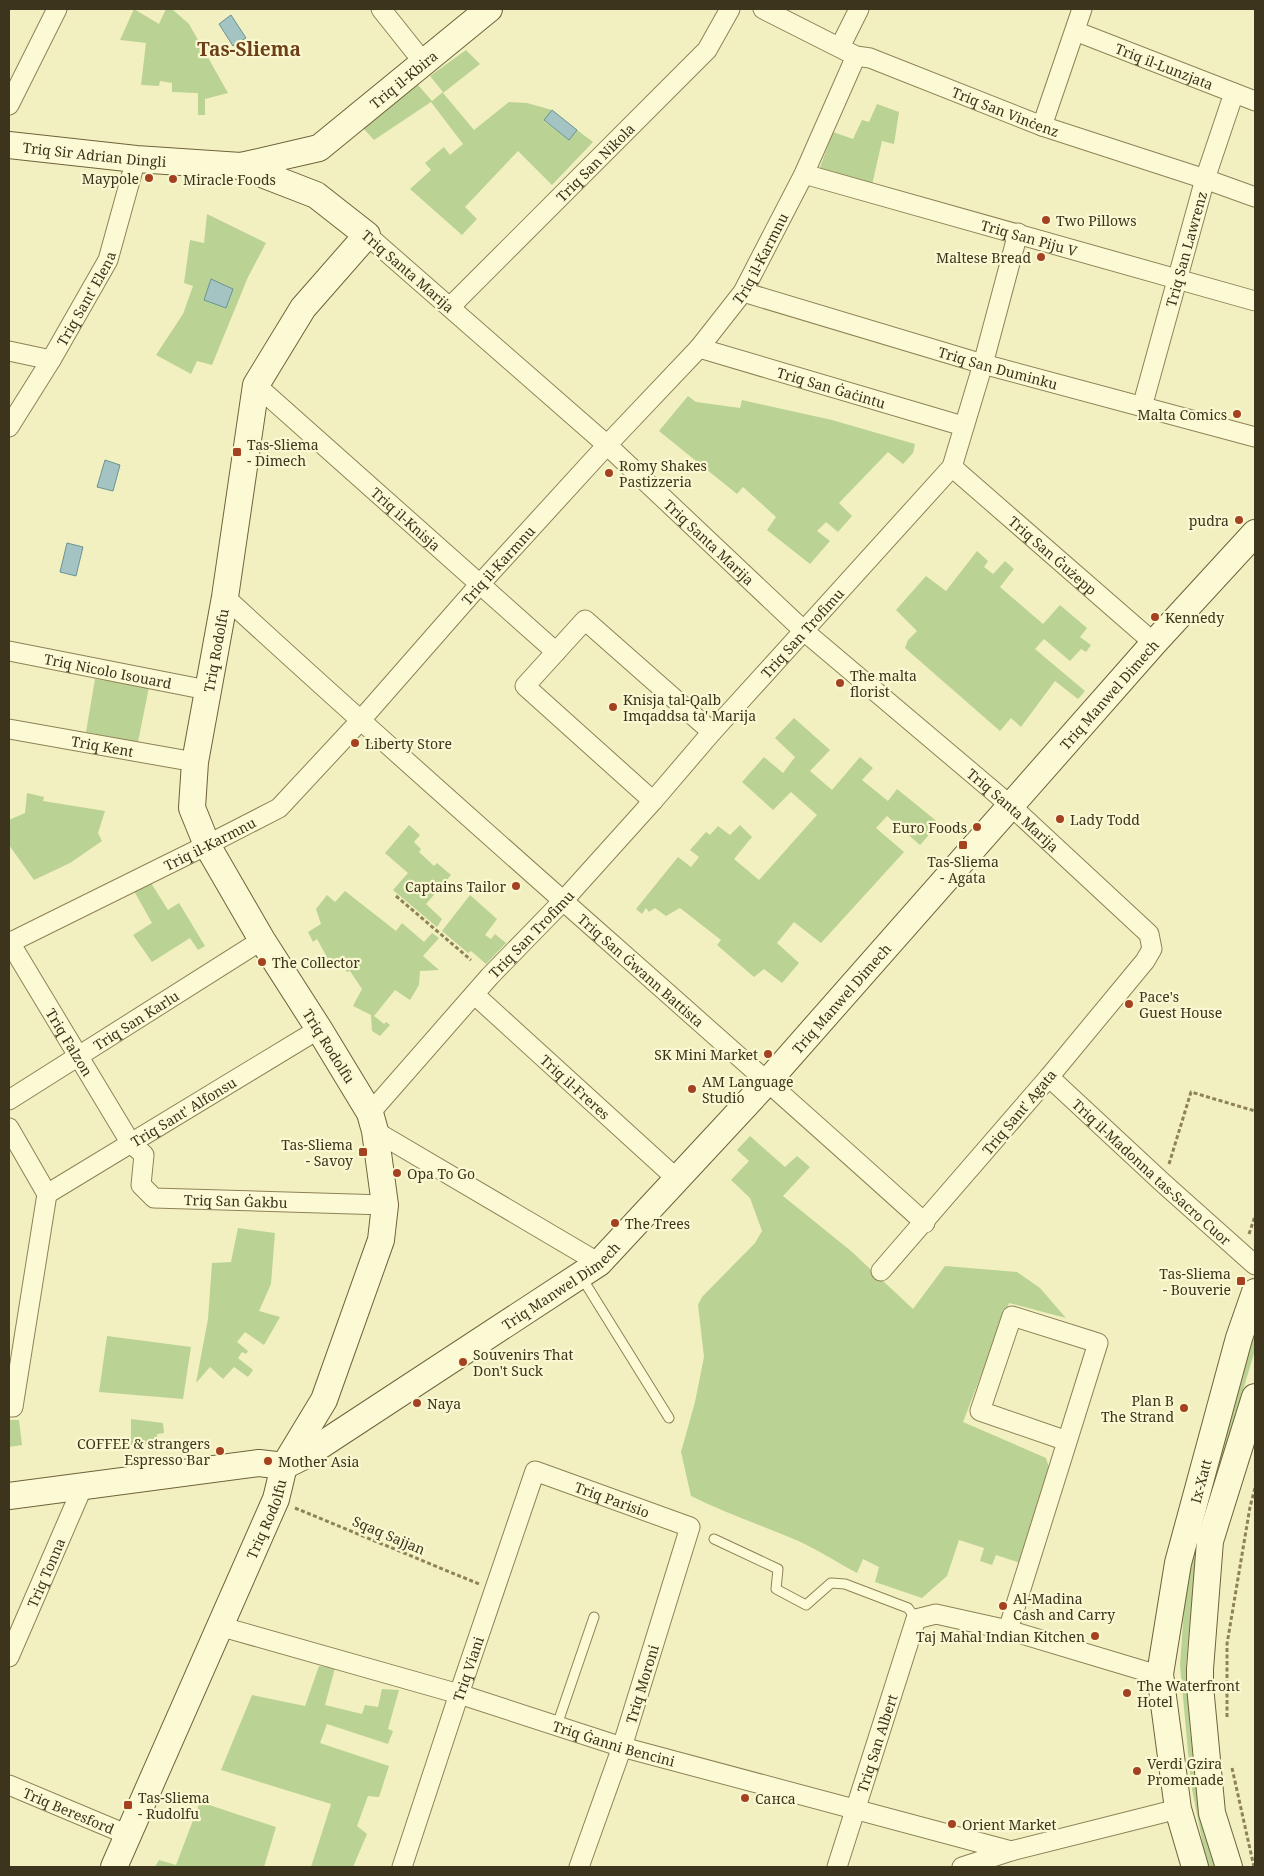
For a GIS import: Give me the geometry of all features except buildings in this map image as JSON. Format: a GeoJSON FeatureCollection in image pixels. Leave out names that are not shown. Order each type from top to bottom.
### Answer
{"type":"FeatureCollection","features":[{"type":"Feature","properties":{"kind":"street"},"geometry":{"type":"LineString","coordinates":[[9,106],[57,9]]}},
{"type":"Feature","properties":{"kind":"street"},"geometry":{"type":"LineString","coordinates":[[381,9],[424,63]]}},
{"type":"Feature","properties":{"kind":"street","name":"Triq San Nikola"},"geometry":{"type":"LineString","coordinates":[[450,307],[707,50],[730,9]]}},
{"type":"Feature","properties":{"kind":"street","name":"Triq San Vinċenz"},"geometry":{"type":"LineString","coordinates":[[763,9],[848,52],[870,58],[1042,126],[1255,197]]}},
{"type":"Feature","properties":{"kind":"street","name":"Triq il-Karmnu"},"geometry":{"type":"LineString","coordinates":[[9,942],[207,846],[279,808],[360,721],[480,584],[699,348],[744,292],[804,174],[848,52],[859,9]]}},
{"type":"Feature","properties":{"kind":"street"},"geometry":{"type":"LineString","coordinates":[[1042,126],[1082,9]]}},
{"type":"Feature","properties":{"kind":"street","name":"Triq il-Kbira"},"geometry":{"type":"LineString","coordinates":[[241,166],[319,148],[424,63],[483,11]]}},
{"type":"Feature","properties":{"kind":"street","name":"Triq il-Lunzjata"},"geometry":{"type":"LineString","coordinates":[[1075,31],[1255,101]]}},
{"type":"Feature","properties":{"kind":"street","name":"Triq San Lawrenz"},"geometry":{"type":"LineString","coordinates":[[1142,407],[1205,179],[1234,93]]}},
{"type":"Feature","properties":{"kind":"street","name":"Triq Sir Adrian Dingli"},"geometry":{"type":"LineString","coordinates":[[9,145],[136,159],[241,166]]}},
{"type":"Feature","properties":{"kind":"street"},"geometry":{"type":"LineString","coordinates":[[316,195],[310,169],[319,148]]}},
{"type":"Feature","properties":{"kind":"street","name":"Triq Sant' Elena"},"geometry":{"type":"LineString","coordinates":[[9,427],[51,360],[108,260],[136,159]]}},
{"type":"Feature","properties":{"kind":"street","name":"Triq Santa Marija"},"geometry":{"type":"LineString","coordinates":[[241,166],[316,195],[367,235],[607,445],[804,631],[1011,806],[1149,934],[1152,949]]}},
{"type":"Feature","properties":{"kind":"street","name":"Triq San Piju V"},"geometry":{"type":"LineString","coordinates":[[804,174],[1255,301]]}},
{"type":"Feature","properties":{"kind":"street","name":"Triq San Trofimu"},"geometry":{"type":"LineString","coordinates":[[372,1122],[490,976],[563,901],[712,732],[952,467],[1018,233]]}},
{"type":"Feature","properties":{"kind":"street","name":"Triq Rodolfu"},"geometry":{"type":"LineString","coordinates":[[114,1867],[276,1499],[284,1466],[324,1400],[381,1240],[385,1205],[372,1122],[319,1028],[262,940],[207,846],[192,808],[195,762],[225,597],[256,385],[303,308],[367,235]]}},
{"type":"Feature","properties":{"kind":"street","name":"Triq San Duminku"},"geometry":{"type":"LineString","coordinates":[[744,292],[982,364],[1255,437]]}},
{"type":"Feature","properties":{"kind":"street","name":"Triq San Ġaċintu"},"geometry":{"type":"LineString","coordinates":[[699,348],[963,426]]}},
{"type":"Feature","properties":{"kind":"street"},"geometry":{"type":"LineString","coordinates":[[9,351],[51,360]]}},
{"type":"Feature","properties":{"kind":"street","name":"Triq il-Knisja"},"geometry":{"type":"LineString","coordinates":[[256,385],[556,652]]}},
{"type":"Feature","properties":{"kind":"street","name":"Triq San Ġużepp"},"geometry":{"type":"LineString","coordinates":[[952,467],[1154,643]]}},
{"type":"Feature","properties":{"kind":"street","name":"Triq Manwel Dimech"},"geometry":{"type":"LineString","coordinates":[[284,1466],[355,1425],[590,1270],[768,1081],[1154,643],[1255,533]]}},
{"type":"Feature","properties":{"kind":"street","name":"Triq San Ġwann Battista"},"geometry":{"type":"LineString","coordinates":[[225,597],[360,721],[768,1081],[925,1223]]}},
{"type":"Feature","properties":{"kind":"street"},"geometry":{"type":"LineString","coordinates":[[653,801],[525,686],[585,620],[712,732]]}},
{"type":"Feature","properties":{"kind":"street","name":"Triq Nicolo Isouard"},"geometry":{"type":"LineString","coordinates":[[9,651],[207,690]]}},
{"type":"Feature","properties":{"kind":"street","name":"Triq Kent"},"geometry":{"type":"LineString","coordinates":[[9,729],[195,762]]}},
{"type":"Feature","properties":{"kind":"street","name":"Triq San Karlu"},"geometry":{"type":"LineString","coordinates":[[9,1100],[262,940]]}},
{"type":"Feature","properties":{"kind":"street","name":"Triq Falzon"},"geometry":{"type":"LineString","coordinates":[[9,942],[130,1142]]}},
{"type":"Feature","properties":{"kind":"street","name":"Triq Sant' Agata"},"geometry":{"type":"LineString","coordinates":[[881,1271],[925,1223],[1049,1077],[1145,961],[1152,949]]}},
{"type":"Feature","properties":{"kind":"street","name":"Triq il-Freres"},"geometry":{"type":"LineString","coordinates":[[475,995],[677,1179]]}},
{"type":"Feature","properties":{"kind":"street","name":"Triq Sant' Alfonsu"},"geometry":{"type":"LineString","coordinates":[[48,1194],[130,1142],[319,1028]]}},
{"type":"Feature","properties":{"kind":"street","name":"Triq il-Madonna tas-Sacro Cuor"},"geometry":{"type":"LineString","coordinates":[[1049,1077],[1255,1265]]}},
{"type":"Feature","properties":{"kind":"street"},"geometry":{"type":"LineString","coordinates":[[372,1122],[590,1270]]}},
{"type":"Feature","properties":{"kind":"street"},"geometry":{"type":"LineString","coordinates":[[9,1128],[48,1194],[13,1407],[9,1407]]}},
{"type":"Feature","properties":{"kind":"street","name":"Triq San Ġakbu"},"geometry":{"type":"LineString","coordinates":[[130,1142],[144,1155],[142,1185],[154,1198],[385,1205]]}},
{"type":"Feature","properties":{"kind":"street","name":"Ix-Xatt"},"geometry":{"type":"LineString","coordinates":[[1195,1867],[1178,1809],[1160,1674],[1178,1563],[1239,1338],[1255,1292]]}},
{"type":"Feature","properties":{"kind":"street"},"geometry":{"type":"LineString","coordinates":[[1008,1630],[1098,1342],[1012,1316],[980,1412],[1067,1441]]}},
{"type":"Feature","properties":{"kind":"street","name":"Ix-Xatt"},"geometry":{"type":"LineString","coordinates":[[1229,1867],[1212,1813],[1200,1686],[1210,1540],[1255,1397]]}},
{"type":"Feature","properties":{"kind":"street"},"geometry":{"type":"LineString","coordinates":[[9,1496],[259,1463],[284,1466]]}},
{"type":"Feature","properties":{"kind":"street","name":"Triq Parisio"},"geometry":{"type":"LineString","coordinates":[[535,1471],[690,1527]]}},
{"type":"Feature","properties":{"kind":"street","name":"Triq Viani"},"geometry":{"type":"LineString","coordinates":[[402,1867],[535,1471]]}},
{"type":"Feature","properties":{"kind":"street","name":"Triq Tonna"},"geometry":{"type":"LineString","coordinates":[[9,1657],[83,1486]]}},
{"type":"Feature","properties":{"kind":"street","name":"Triq Moroni"},"geometry":{"type":"LineString","coordinates":[[579,1867],[622,1747],[690,1527]]}},
{"type":"Feature","properties":{"kind":"street"},"geometry":{"type":"LineString","coordinates":[[916,1619],[936,1614],[1008,1630],[1160,1674]]}},
{"type":"Feature","properties":{"kind":"street","name":"Triq San Albert"},"geometry":{"type":"LineString","coordinates":[[837,1867],[916,1619]]}},
{"type":"Feature","properties":{"kind":"street","name":"Triq Ġanni Bencini"},"geometry":{"type":"LineString","coordinates":[[219,1626],[459,1694],[622,1747],[856,1811],[1008,1859]]}},
{"type":"Feature","properties":{"kind":"street","name":"Triq Beresford"},"geometry":{"type":"LineString","coordinates":[[9,1785],[128,1835]]}},
{"type":"Feature","properties":{"kind":"street"},"geometry":{"type":"LineString","coordinates":[[962,1867],[1008,1859],[1178,1809]]}},
{"type":"Feature","properties":{"kind":"lane"},"geometry":{"type":"LineString","coordinates":[[590,1270],[669,1418]]}},
{"type":"Feature","properties":{"kind":"lane"},"geometry":{"type":"LineString","coordinates":[[714,1540],[778,1569],[776,1589],[806,1605],[831,1583],[845,1584],[908,1608],[916,1619]]}},
{"type":"Feature","properties":{"kind":"lane"},"geometry":{"type":"LineString","coordinates":[[558,1726],[594,1617]]}},
{"type":"Feature","properties":{"kind":"path"},"geometry":{"type":"LineString","coordinates":[[396,896],[471,960]]}},
{"type":"Feature","properties":{"kind":"path"},"geometry":{"type":"LineString","coordinates":[[1169,1164],[1191,1092],[1255,1111]]}},
{"type":"Feature","properties":{"kind":"path"},"geometry":{"type":"LineString","coordinates":[[1227,1718],[1227,1644],[1250,1507],[1255,1488]]}},
{"type":"Feature","properties":{"kind":"path","name":"Sqaq Sajjan"},"geometry":{"type":"LineString","coordinates":[[276,1499],[494,1591]]}},
{"type":"Feature","properties":{"kind":"path"},"geometry":{"type":"LineString","coordinates":[[1232,1765],[1254,1867]]}},
{"type":"Feature","properties":{"kind":"green space"},"geometry":{"type":"Polygon","coordinates":[[[134,9],[159,24],[166,9],[172,9],[189,24],[228,93],[205,99],[205,115],[198,115],[198,93],[172,92],[172,83],[160,81],[159,86],[141,85],[146,43],[120,40],[134,9]]]}},
{"type":"Feature","properties":{"kind":"green space"},"geometry":{"type":"Polygon","coordinates":[[[466,50],[480,64],[443,93],[474,130],[509,102],[527,103],[552,110],[544,121],[569,140],[577,130],[593,142],[552,185],[518,151],[465,207],[477,219],[462,235],[410,189],[431,170],[425,163],[444,147],[450,155],[463,144],[431,102],[374,140],[362,127],[418,85],[432,101],[443,92],[430,76],[466,50]]]}},
{"type":"Feature","properties":{"kind":"green space"},"geometry":{"type":"Polygon","coordinates":[[[877,104],[899,112],[894,144],[882,141],[872,185],[819,170],[833,132],[853,139],[862,120],[869,122],[877,104]]]}},
{"type":"Feature","properties":{"kind":"green space"},"geometry":{"type":"Polygon","coordinates":[[[207,214],[266,243],[248,277],[212,365],[197,361],[191,374],[156,355],[183,314],[193,286],[184,283],[190,240],[204,243],[207,214]]]}},
{"type":"Feature","properties":{"kind":"green space"},"geometry":{"type":"Polygon","coordinates":[[[688,396],[696,402],[740,408],[742,400],[832,420],[915,444],[913,453],[903,464],[888,452],[839,503],[852,516],[838,532],[826,522],[817,531],[830,541],[810,564],[767,530],[776,517],[743,487],[737,494],[659,431],[688,396]]]}},
{"type":"Feature","properties":{"kind":"green space"},"geometry":{"type":"Polygon","coordinates":[[[977,551],[988,561],[984,567],[993,574],[1005,561],[1014,569],[1000,587],[1043,624],[1060,605],[1087,628],[1080,637],[1091,645],[1086,652],[1081,649],[1070,661],[1044,639],[1035,649],[1085,691],[1078,699],[1055,681],[1021,727],[1011,718],[1000,731],[905,648],[908,640],[917,631],[896,610],[926,576],[946,591],[977,551]]]}},
{"type":"Feature","properties":{"kind":"green space"},"geometry":{"type":"Polygon","coordinates":[[[95,679],[149,687],[138,742],[86,732],[95,679]]]}},
{"type":"Feature","properties":{"kind":"green space"},"geometry":{"type":"Polygon","coordinates":[[[794,718],[830,750],[810,771],[832,790],[860,757],[873,768],[862,780],[888,801],[897,789],[939,823],[920,845],[887,816],[876,828],[904,852],[821,943],[794,922],[777,943],[799,963],[782,983],[764,969],[754,977],[717,945],[721,940],[680,908],[666,916],[655,908],[649,912],[646,908],[642,914],[636,909],[678,857],[691,867],[699,857],[690,850],[706,832],[710,835],[718,826],[730,835],[740,825],[752,837],[734,859],[759,880],[817,815],[791,792],[773,810],[742,782],[764,757],[783,773],[795,757],[775,738],[794,718]]]}},
{"type":"Feature","properties":{"kind":"green space"},"geometry":{"type":"Polygon","coordinates":[[[27,793],[44,797],[43,801],[105,811],[98,833],[102,841],[70,863],[34,880],[9,845],[9,820],[25,813],[27,793]]]}},
{"type":"Feature","properties":{"kind":"green space"},"geometry":{"type":"Polygon","coordinates":[[[409,825],[420,835],[414,842],[421,849],[419,852],[434,866],[437,863],[451,875],[426,904],[442,919],[437,927],[393,890],[408,873],[385,853],[409,825]]]}},
{"type":"Feature","properties":{"kind":"green space"},"geometry":{"type":"Polygon","coordinates":[[[151,883],[168,910],[179,903],[205,946],[198,950],[190,938],[152,962],[133,935],[152,923],[134,891],[151,883]]]}},
{"type":"Feature","properties":{"kind":"green space"},"geometry":{"type":"Polygon","coordinates":[[[345,891],[396,931],[402,923],[424,942],[432,933],[439,938],[423,956],[439,970],[420,971],[419,985],[410,1000],[395,990],[374,1016],[384,1024],[386,1022],[390,1025],[380,1036],[372,1031],[371,1015],[353,1006],[362,989],[350,971],[347,972],[341,963],[333,968],[317,939],[313,942],[308,932],[321,924],[316,909],[327,895],[335,902],[345,891]]]}},
{"type":"Feature","properties":{"kind":"green space"},"geometry":{"type":"Polygon","coordinates":[[[470,895],[497,919],[485,935],[491,939],[495,934],[506,943],[486,964],[471,951],[468,953],[442,931],[470,895]]]}},
{"type":"Feature","properties":{"kind":"green space"},"geometry":{"type":"Polygon","coordinates":[[[750,1136],[785,1167],[797,1156],[810,1167],[783,1196],[851,1251],[913,1309],[945,1266],[1017,1272],[1040,1288],[1066,1318],[1009,1303],[963,1422],[1046,1458],[1049,1468],[1020,1563],[996,1555],[992,1565],[980,1561],[984,1548],[959,1540],[947,1576],[922,1598],[875,1582],[879,1567],[863,1559],[857,1573],[804,1544],[691,1496],[681,1452],[695,1402],[704,1357],[698,1305],[702,1297],[755,1243],[762,1231],[750,1198],[731,1180],[749,1161],[737,1150],[750,1136]]]}},
{"type":"Feature","properties":{"kind":"green space"},"geometry":{"type":"Polygon","coordinates":[[[238,1228],[275,1233],[271,1284],[259,1311],[280,1317],[264,1345],[245,1332],[237,1342],[248,1351],[246,1354],[242,1352],[238,1358],[253,1370],[248,1377],[234,1367],[223,1379],[210,1367],[196,1383],[208,1319],[212,1263],[231,1262],[238,1228]]]}},
{"type":"Feature","properties":{"kind":"green space"},"geometry":{"type":"Polygon","coordinates":[[[1255,1328],[1255,1350],[1215,1484],[1199,1550],[1186,1665],[1196,1784],[1215,1867],[1209,1867],[1191,1784],[1180,1665],[1184,1609],[1193,1549],[1255,1328]]]}},
{"type":"Feature","properties":{"kind":"green space"},"geometry":{"type":"Polygon","coordinates":[[[107,1336],[191,1347],[183,1399],[99,1392],[107,1336]]]}},
{"type":"Feature","properties":{"kind":"green space"},"geometry":{"type":"Polygon","coordinates":[[[131,1419],[163,1423],[164,1433],[157,1434],[158,1443],[131,1445],[131,1419]]]}},
{"type":"Feature","properties":{"kind":"green space"},"geometry":{"type":"Polygon","coordinates":[[[9,1420],[19,1420],[22,1445],[9,1447],[9,1420]]]}},
{"type":"Feature","properties":{"kind":"green space"},"geometry":{"type":"Polygon","coordinates":[[[319,1666],[335,1668],[325,1705],[362,1714],[365,1705],[378,1707],[382,1689],[399,1690],[388,1729],[393,1731],[388,1744],[327,1724],[320,1743],[389,1766],[379,1797],[368,1796],[357,1826],[367,1834],[353,1867],[311,1867],[331,1804],[221,1770],[252,1695],[305,1706],[319,1666]]]}},
{"type":"Feature","properties":{"kind":"green space"},"geometry":{"type":"Polygon","coordinates":[[[200,1802],[276,1827],[264,1867],[155,1867],[159,1860],[176,1865],[200,1802]]]}},
{"type":"Feature","properties":{"kind":"water"},"geometry":{"type":"Polygon","coordinates":[[[231,15],[246,38],[233,46],[219,24],[231,15]]]}},
{"type":"Feature","properties":{"kind":"water"},"geometry":{"type":"Polygon","coordinates":[[[552,110],[577,130],[569,140],[544,120],[552,110]]]}},
{"type":"Feature","properties":{"kind":"water"},"geometry":{"type":"Polygon","coordinates":[[[211,279],[233,289],[226,308],[204,300],[211,279]]]}},
{"type":"Feature","properties":{"kind":"water"},"geometry":{"type":"Polygon","coordinates":[[[105,460],[120,465],[113,491],[97,487],[105,460]]]}},
{"type":"Feature","properties":{"kind":"water"},"geometry":{"type":"Polygon","coordinates":[[[67,543],[83,547],[76,576],[60,572],[67,543]]]}},
{"type":"Feature","properties":{"kind":"place","name":"Maypole"},"geometry":{"type":"Point","coordinates":[149,178]}},
{"type":"Feature","properties":{"kind":"place","name":"Miracle Foods"},"geometry":{"type":"Point","coordinates":[173,179]}},
{"type":"Feature","properties":{"kind":"place","name":"Two Pillows"},"geometry":{"type":"Point","coordinates":[1046,220]}},
{"type":"Feature","properties":{"kind":"place","name":"Maltese Bread"},"geometry":{"type":"Point","coordinates":[1041,257]}},
{"type":"Feature","properties":{"kind":"place","name":"Malta Comics"},"geometry":{"type":"Point","coordinates":[1237,414]}},
{"type":"Feature","properties":{"kind":"place","name":"Tas-Sliema - Dimech"},"geometry":{"type":"Point","coordinates":[237,452]}},
{"type":"Feature","properties":{"kind":"place","name":"Romy Shakes Pastizzeria"},"geometry":{"type":"Point","coordinates":[609,473]}},
{"type":"Feature","properties":{"kind":"place","name":"pudra"},"geometry":{"type":"Point","coordinates":[1239,520]}},
{"type":"Feature","properties":{"kind":"place","name":"Kennedy"},"geometry":{"type":"Point","coordinates":[1155,617]}},
{"type":"Feature","properties":{"kind":"place","name":"The malta florist"},"geometry":{"type":"Point","coordinates":[840,683]}},
{"type":"Feature","properties":{"kind":"place","name":"Knisja tal-Qalb Imqaddsa ta' Marija"},"geometry":{"type":"Point","coordinates":[613,707]}},
{"type":"Feature","properties":{"kind":"place","name":"Liberty Store"},"geometry":{"type":"Point","coordinates":[355,743]}},
{"type":"Feature","properties":{"kind":"place","name":"Lady Todd"},"geometry":{"type":"Point","coordinates":[1060,819]}},
{"type":"Feature","properties":{"kind":"place","name":"Euro Foods"},"geometry":{"type":"Point","coordinates":[977,827]}},
{"type":"Feature","properties":{"kind":"place","name":"Tas-Sliema - Agata"},"geometry":{"type":"Point","coordinates":[963,845]}},
{"type":"Feature","properties":{"kind":"place","name":"Captains Tailor"},"geometry":{"type":"Point","coordinates":[516,886]}},
{"type":"Feature","properties":{"kind":"place","name":"The Collector"},"geometry":{"type":"Point","coordinates":[262,962]}},
{"type":"Feature","properties":{"kind":"place","name":"Pace's Guest House"},"geometry":{"type":"Point","coordinates":[1129,1004]}},
{"type":"Feature","properties":{"kind":"place","name":"SK Mini Market"},"geometry":{"type":"Point","coordinates":[768,1054]}},
{"type":"Feature","properties":{"kind":"place","name":"AM Language Studio"},"geometry":{"type":"Point","coordinates":[692,1089]}},
{"type":"Feature","properties":{"kind":"place","name":"Tas-Sliema - Savoy"},"geometry":{"type":"Point","coordinates":[363,1152]}},
{"type":"Feature","properties":{"kind":"place","name":"Opa To Go"},"geometry":{"type":"Point","coordinates":[397,1173]}},
{"type":"Feature","properties":{"kind":"place","name":"The Trees"},"geometry":{"type":"Point","coordinates":[615,1223]}},
{"type":"Feature","properties":{"kind":"place","name":"Tas-Sliema - Bouverie"},"geometry":{"type":"Point","coordinates":[1241,1281]}},
{"type":"Feature","properties":{"kind":"place","name":"Souvenirs That Don't Suck"},"geometry":{"type":"Point","coordinates":[463,1362]}},
{"type":"Feature","properties":{"kind":"place","name":"Naya"},"geometry":{"type":"Point","coordinates":[417,1403]}},
{"type":"Feature","properties":{"kind":"place","name":"Plan B The Strand"},"geometry":{"type":"Point","coordinates":[1184,1408]}},
{"type":"Feature","properties":{"kind":"place","name":"COFFEE & strangers Espresso Bar"},"geometry":{"type":"Point","coordinates":[220,1451]}},
{"type":"Feature","properties":{"kind":"place","name":"Mother Asia"},"geometry":{"type":"Point","coordinates":[268,1461]}},
{"type":"Feature","properties":{"kind":"place","name":"Al-Madina Cash and Carry"},"geometry":{"type":"Point","coordinates":[1003,1606]}},
{"type":"Feature","properties":{"kind":"place","name":"Taj Mahal Indian Kitchen"},"geometry":{"type":"Point","coordinates":[1095,1636]}},
{"type":"Feature","properties":{"kind":"place","name":"The Waterfront Hotel"},"geometry":{"type":"Point","coordinates":[1127,1693]}},
{"type":"Feature","properties":{"kind":"place","name":"Verdi Gzira Promenade"},"geometry":{"type":"Point","coordinates":[1137,1771]}},
{"type":"Feature","properties":{"kind":"place","name":"Санса"},"geometry":{"type":"Point","coordinates":[745,1798]}},
{"type":"Feature","properties":{"kind":"place","name":"Tas-Sliema - Rudolfu"},"geometry":{"type":"Point","coordinates":[128,1805]}},
{"type":"Feature","properties":{"kind":"place","name":"Orient Market"},"geometry":{"type":"Point","coordinates":[952,1824]}},
{"type":"Feature","properties":{"kind":"district","name":"Tas-Sliema"},"geometry":{"type":"Point","coordinates":[249,49]}}]}
